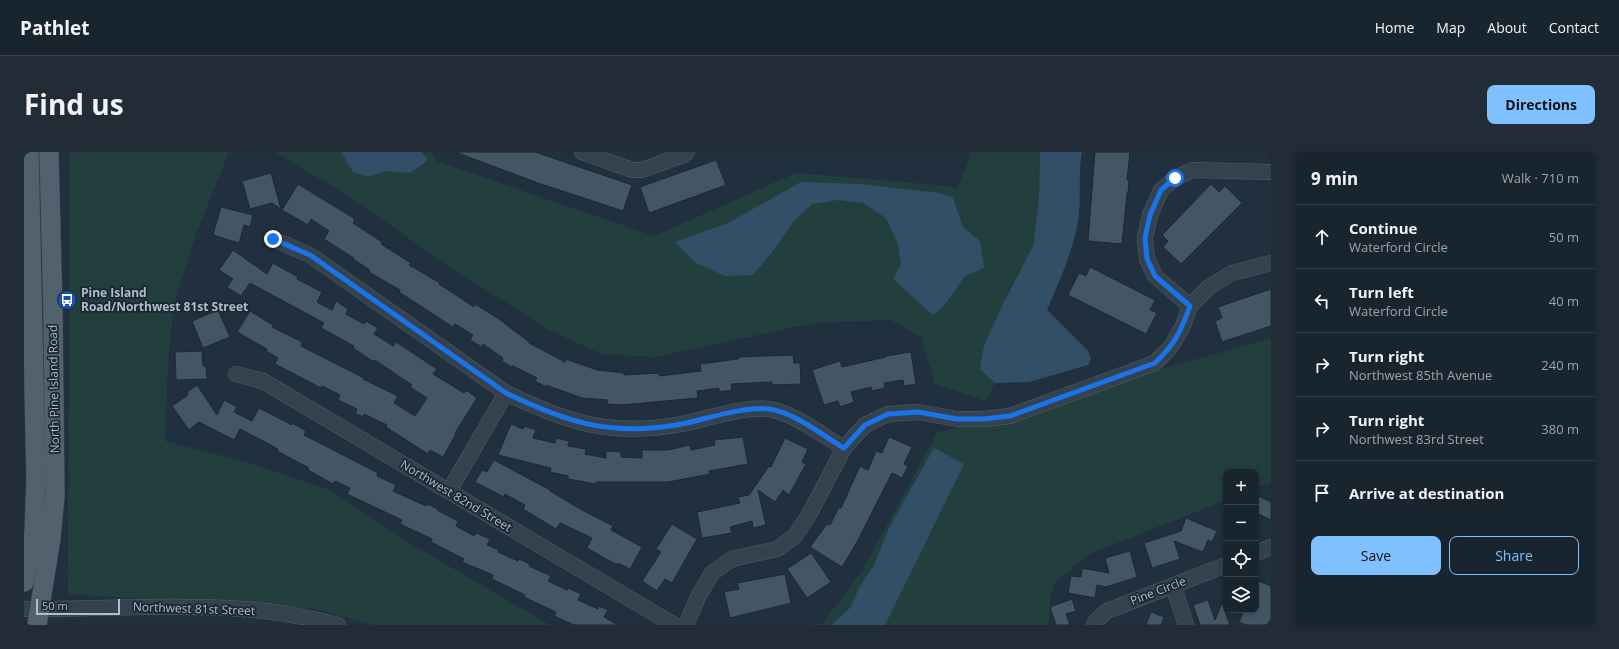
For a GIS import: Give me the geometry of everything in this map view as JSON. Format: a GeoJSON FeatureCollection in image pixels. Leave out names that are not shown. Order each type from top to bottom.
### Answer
{"type":"FeatureCollection","features":[{"type":"Feature","properties":{"kind":"main road","name":"North Pine Island Road"},"geometry":{"type":"LineString","coordinates":[[24,582],[34,533],[36,485],[30,433],[28,312],[29,152]]}},
{"type":"Feature","properties":{"kind":"main road","name":"North Pine Island Road"},"geometry":{"type":"LineString","coordinates":[[34,614],[51,538],[55,495],[53,312],[49,152]]}},
{"type":"Feature","properties":{"kind":"street"},"geometry":{"type":"LineString","coordinates":[[582,152],[632,170],[642,170],[683,155],[687,152]]}},
{"type":"Feature","properties":{"kind":"street"},"geometry":{"type":"LineString","coordinates":[[1190,306],[1155,276],[1147,259],[1145,238],[1150,215],[1161,190],[1175,178],[1193,170],[1271,172]]}},
{"type":"Feature","properties":{"kind":"street"},"geometry":{"type":"LineString","coordinates":[[273,239],[310,255],[506,393],[541,410],[569,420],[608,429],[642,430],[681,424],[751,409],[768,409],[787,414],[844,448]]}},
{"type":"Feature","properties":{"kind":"street"},"geometry":{"type":"LineString","coordinates":[[686,625],[698,597],[712,573],[732,559],[777,549],[795,536],[810,513],[844,448],[865,425],[888,414],[918,412],[957,419],[984,419],[1010,416],[1155,363],[1170,348],[1182,328],[1190,306],[1209,287],[1232,273],[1271,263]]}},
{"type":"Feature","properties":{"kind":"street"},"geometry":{"type":"LineString","coordinates":[[28,312],[53,312]]}},
{"type":"Feature","properties":{"kind":"street","name":"Northwest 82nd Street"},"geometry":{"type":"LineString","coordinates":[[236,374],[263,381],[674,625]]}},
{"type":"Feature","properties":{"kind":"street"},"geometry":{"type":"LineString","coordinates":[[449,491],[506,393]]}},
{"type":"Feature","properties":{"kind":"street"},"geometry":{"type":"LineString","coordinates":[[1259,552],[1271,548]]}},
{"type":"Feature","properties":{"kind":"street","name":"Pine Circle"},"geometry":{"type":"LineString","coordinates":[[1094,625],[1096,621],[1107,611],[1223,566]]}},
{"type":"Feature","properties":{"kind":"street"},"geometry":{"type":"LineString","coordinates":[[1173,585],[1186,625]]}},
{"type":"Feature","properties":{"kind":"street","name":"Northwest 81st Street"},"geometry":{"type":"LineString","coordinates":[[34,614],[162,607],[243,609],[305,617],[338,625]]}},
{"type":"Feature","properties":{"kind":"green space"},"geometry":{"type":"Polygon","coordinates":[[[70,152],[229,152],[196,234],[174,304],[168,365],[165,441],[250,463],[329,490],[401,538],[550,625],[374,625],[315,609],[68,594],[70,152]]]}},
{"type":"Feature","properties":{"kind":"green space"},"geometry":{"type":"Polygon","coordinates":[[[275,152],[432,152],[436,161],[654,236],[796,173],[948,186],[957,189],[969,159],[970,152],[1040,152],[1039,198],[1033,246],[984,345],[981,369],[995,383],[985,401],[935,384],[921,337],[891,320],[814,323],[656,357],[601,354],[547,329],[441,261],[352,198],[275,152]]]}},
{"type":"Feature","properties":{"kind":"green space"},"geometry":{"type":"Polygon","coordinates":[[[1271,338],[1271,482],[1259,487],[1259,469],[1223,469],[1223,501],[1087,555],[1054,584],[1051,593],[1048,625],[809,625],[823,623],[862,571],[937,433],[1271,338]]]}},
{"type":"Feature","properties":{"kind":"water"},"geometry":{"type":"Polygon","coordinates":[[[341,152],[422,152],[428,160],[410,173],[386,171],[368,177],[353,172],[341,152]]]}},
{"type":"Feature","properties":{"kind":"water"},"geometry":{"type":"Polygon","coordinates":[[[1040,152],[1082,152],[1080,168],[1080,206],[1077,227],[1071,251],[1047,310],[1088,351],[1091,359],[1088,365],[1029,382],[995,383],[980,369],[984,345],[1033,246],[1039,198],[1040,152]]]}},
{"type":"Feature","properties":{"kind":"water"},"geometry":{"type":"Polygon","coordinates":[[[801,182],[860,184],[939,193],[953,198],[963,227],[980,241],[984,268],[964,277],[944,306],[933,315],[893,279],[901,264],[898,244],[886,218],[863,203],[838,200],[812,204],[793,222],[773,251],[753,275],[725,276],[696,263],[675,242],[728,223],[801,182]]]}},
{"type":"Feature","properties":{"kind":"water"},"geometry":{"type":"Polygon","coordinates":[[[934,448],[964,464],[885,625],[832,625],[851,607],[859,588],[874,565],[890,526],[934,448]]]}},
{"type":"Feature","properties":{"kind":"building"},"geometry":{"type":"Polygon","coordinates":[[[455,152],[535,152],[632,185],[623,211],[538,183],[455,152]]]}},
{"type":"Feature","properties":{"kind":"building"},"geometry":{"type":"Polygon","coordinates":[[[1095,152],[1130,152],[1127,180],[1129,180],[1128,193],[1122,244],[1088,241],[1095,152]]]}},
{"type":"Feature","properties":{"kind":"building"},"geometry":{"type":"Polygon","coordinates":[[[716,160],[726,185],[649,213],[640,187],[716,160]]]}},
{"type":"Feature","properties":{"kind":"building"},"geometry":{"type":"Polygon","coordinates":[[[271,173],[281,209],[272,203],[250,209],[242,181],[271,173]]]}},
{"type":"Feature","properties":{"kind":"building"},"geometry":{"type":"Polygon","coordinates":[[[298,184],[355,219],[353,223],[382,242],[381,244],[411,263],[409,265],[440,283],[439,284],[474,307],[475,304],[499,319],[529,343],[565,362],[566,359],[597,370],[624,373],[624,375],[659,373],[659,376],[701,371],[700,364],[738,359],[738,357],[793,355],[794,363],[800,363],[801,384],[772,385],[772,382],[731,384],[732,390],[719,392],[719,388],[697,391],[698,398],[621,405],[607,404],[608,400],[582,398],[546,385],[546,387],[535,381],[537,378],[513,366],[511,367],[502,361],[503,358],[483,344],[482,347],[470,340],[473,335],[455,324],[453,327],[399,292],[400,290],[369,272],[370,270],[353,259],[354,258],[324,239],[329,231],[311,219],[308,225],[282,210],[298,184]]]}},
{"type":"Feature","properties":{"kind":"building"},"geometry":{"type":"Polygon","coordinates":[[[1211,184],[1219,192],[1225,186],[1242,203],[1181,264],[1163,247],[1168,241],[1162,235],[1211,184]]]}},
{"type":"Feature","properties":{"kind":"building"},"geometry":{"type":"Polygon","coordinates":[[[221,207],[253,215],[250,227],[244,225],[239,243],[213,235],[221,207]]]}},
{"type":"Feature","properties":{"kind":"building"},"geometry":{"type":"Polygon","coordinates":[[[233,250],[267,274],[273,263],[298,277],[297,279],[322,292],[317,302],[332,310],[336,301],[348,309],[346,314],[364,324],[366,321],[378,328],[374,334],[393,346],[396,342],[437,369],[433,374],[464,393],[466,390],[477,398],[455,433],[456,434],[443,457],[430,450],[428,454],[386,427],[387,425],[364,414],[363,417],[355,413],[357,409],[338,400],[340,395],[322,386],[321,388],[275,364],[278,358],[266,351],[267,349],[237,332],[250,311],[273,325],[272,327],[302,342],[301,346],[398,396],[394,403],[415,416],[427,398],[410,387],[412,385],[375,360],[374,362],[353,348],[354,346],[321,328],[324,323],[250,283],[241,296],[227,287],[233,279],[219,270],[233,250]]]}},
{"type":"Feature","properties":{"kind":"building"},"geometry":{"type":"Polygon","coordinates":[[[1090,267],[1155,300],[1150,310],[1157,313],[1146,334],[1068,295],[1079,273],[1086,276],[1090,267]]]}},
{"type":"Feature","properties":{"kind":"building"},"geometry":{"type":"Polygon","coordinates":[[[1271,289],[1271,326],[1222,342],[1215,321],[1222,318],[1218,307],[1271,289]]]}},
{"type":"Feature","properties":{"kind":"building"},"geometry":{"type":"Polygon","coordinates":[[[218,310],[230,337],[203,348],[192,321],[218,310]]]}},
{"type":"Feature","properties":{"kind":"building"},"geometry":{"type":"Polygon","coordinates":[[[202,351],[203,366],[206,366],[207,379],[176,380],[175,352],[202,351]]]}},
{"type":"Feature","properties":{"kind":"building"},"geometry":{"type":"Polygon","coordinates":[[[911,352],[916,384],[904,386],[903,380],[884,383],[885,388],[872,391],[871,387],[851,392],[854,402],[840,407],[838,401],[824,405],[812,370],[840,361],[842,367],[886,356],[911,352]]]}},
{"type":"Feature","properties":{"kind":"building"},"geometry":{"type":"Polygon","coordinates":[[[197,385],[217,415],[224,400],[237,407],[234,412],[252,421],[259,408],[292,425],[292,423],[306,431],[304,435],[378,473],[377,476],[396,485],[393,491],[426,506],[427,504],[438,509],[437,510],[458,521],[456,526],[474,536],[476,533],[490,539],[487,545],[499,550],[498,552],[518,561],[519,559],[530,564],[529,566],[551,576],[548,581],[567,590],[568,588],[581,594],[578,600],[598,609],[599,606],[608,610],[604,617],[618,625],[574,625],[554,616],[556,612],[524,597],[525,595],[492,579],[493,575],[462,562],[464,559],[431,542],[432,539],[400,524],[402,520],[347,494],[350,488],[335,481],[333,484],[308,470],[309,468],[277,451],[278,449],[240,429],[234,440],[199,422],[189,430],[172,406],[188,395],[187,392],[197,385]]]}},
{"type":"Feature","properties":{"kind":"building"},"geometry":{"type":"Polygon","coordinates":[[[511,424],[523,429],[524,426],[536,430],[533,438],[555,443],[556,438],[569,441],[568,446],[586,449],[585,454],[606,458],[606,451],[621,452],[621,457],[642,458],[642,450],[668,450],[690,445],[691,450],[715,445],[714,440],[743,437],[748,464],[709,471],[710,474],[668,482],[596,482],[596,484],[568,479],[568,476],[550,472],[551,468],[498,455],[511,424]]]}},
{"type":"Feature","properties":{"kind":"building"},"geometry":{"type":"Polygon","coordinates":[[[889,437],[912,447],[904,464],[908,466],[902,478],[892,473],[857,542],[842,567],[810,547],[827,524],[830,525],[839,507],[841,508],[860,466],[868,470],[876,451],[882,453],[889,437]]]}},
{"type":"Feature","properties":{"kind":"building"},"geometry":{"type":"Polygon","coordinates":[[[785,438],[808,449],[802,462],[806,464],[789,495],[783,490],[775,502],[758,490],[766,525],[753,528],[752,521],[730,527],[732,533],[702,538],[697,512],[740,503],[738,497],[749,495],[769,466],[771,467],[785,438]]]}},
{"type":"Feature","properties":{"kind":"building"},"geometry":{"type":"Polygon","coordinates":[[[494,460],[613,526],[611,530],[642,547],[630,569],[618,563],[617,565],[587,548],[592,538],[560,523],[556,529],[523,509],[525,505],[505,494],[504,497],[475,482],[482,470],[487,472],[494,460]]]}},
{"type":"Feature","properties":{"kind":"building"},"geometry":{"type":"Polygon","coordinates":[[[1259,496],[1271,502],[1271,520],[1259,514],[1259,496]]]}},
{"type":"Feature","properties":{"kind":"building"},"geometry":{"type":"Polygon","coordinates":[[[1186,518],[1217,531],[1212,542],[1208,540],[1203,552],[1174,541],[1180,559],[1152,568],[1144,543],[1181,531],[1186,518]]]}},
{"type":"Feature","properties":{"kind":"building"},"geometry":{"type":"Polygon","coordinates":[[[672,524],[697,539],[672,583],[665,579],[657,591],[642,581],[661,552],[656,549],[672,524]]]}},
{"type":"Feature","properties":{"kind":"building"},"geometry":{"type":"Polygon","coordinates":[[[1130,551],[1137,577],[1106,587],[1097,585],[1095,598],[1068,593],[1071,576],[1081,577],[1082,568],[1109,573],[1105,558],[1130,551]]]}},
{"type":"Feature","properties":{"kind":"building"},"geometry":{"type":"Polygon","coordinates":[[[811,553],[831,582],[807,598],[787,569],[811,553]]]}},
{"type":"Feature","properties":{"kind":"building"},"geometry":{"type":"Polygon","coordinates":[[[785,574],[791,603],[730,618],[724,592],[739,589],[737,583],[785,574]]]}},
{"type":"Feature","properties":{"kind":"building"},"geometry":{"type":"Polygon","coordinates":[[[1259,581],[1271,586],[1271,622],[1269,621],[1267,625],[1246,625],[1239,622],[1243,613],[1259,613],[1259,581]]]}},
{"type":"Feature","properties":{"kind":"building"},"geometry":{"type":"Polygon","coordinates":[[[1072,599],[1076,611],[1066,614],[1070,625],[1056,625],[1050,607],[1072,599]]]}},
{"type":"Feature","properties":{"kind":"building"},"geometry":{"type":"Polygon","coordinates":[[[1208,600],[1215,620],[1222,603],[1223,613],[1226,613],[1230,625],[1200,625],[1193,605],[1208,600]]]}},
{"type":"Feature","properties":{"kind":"building"},"geometry":{"type":"Polygon","coordinates":[[[1151,612],[1164,617],[1161,625],[1146,625],[1151,612]]]}},
{"type":"Feature","properties":{"kind":"place","name":"Pine Island Road/Northwest 81st Street"},"geometry":{"type":"Point","coordinates":[67,300]}},
{"type":"Feature","properties":{"kind":"route"},"geometry":{"type":"LineString","coordinates":[[273,239],[310,255],[506,393],[541,410],[569,420],[608,429],[642,430],[681,424],[751,409],[768,409],[787,414],[844,448],[865,425],[888,414],[918,412],[957,419],[984,419],[1010,416],[1155,363],[1170,348],[1182,328],[1190,306],[1155,276],[1147,259],[1145,238],[1150,215],[1161,190],[1175,178]]}}]}
